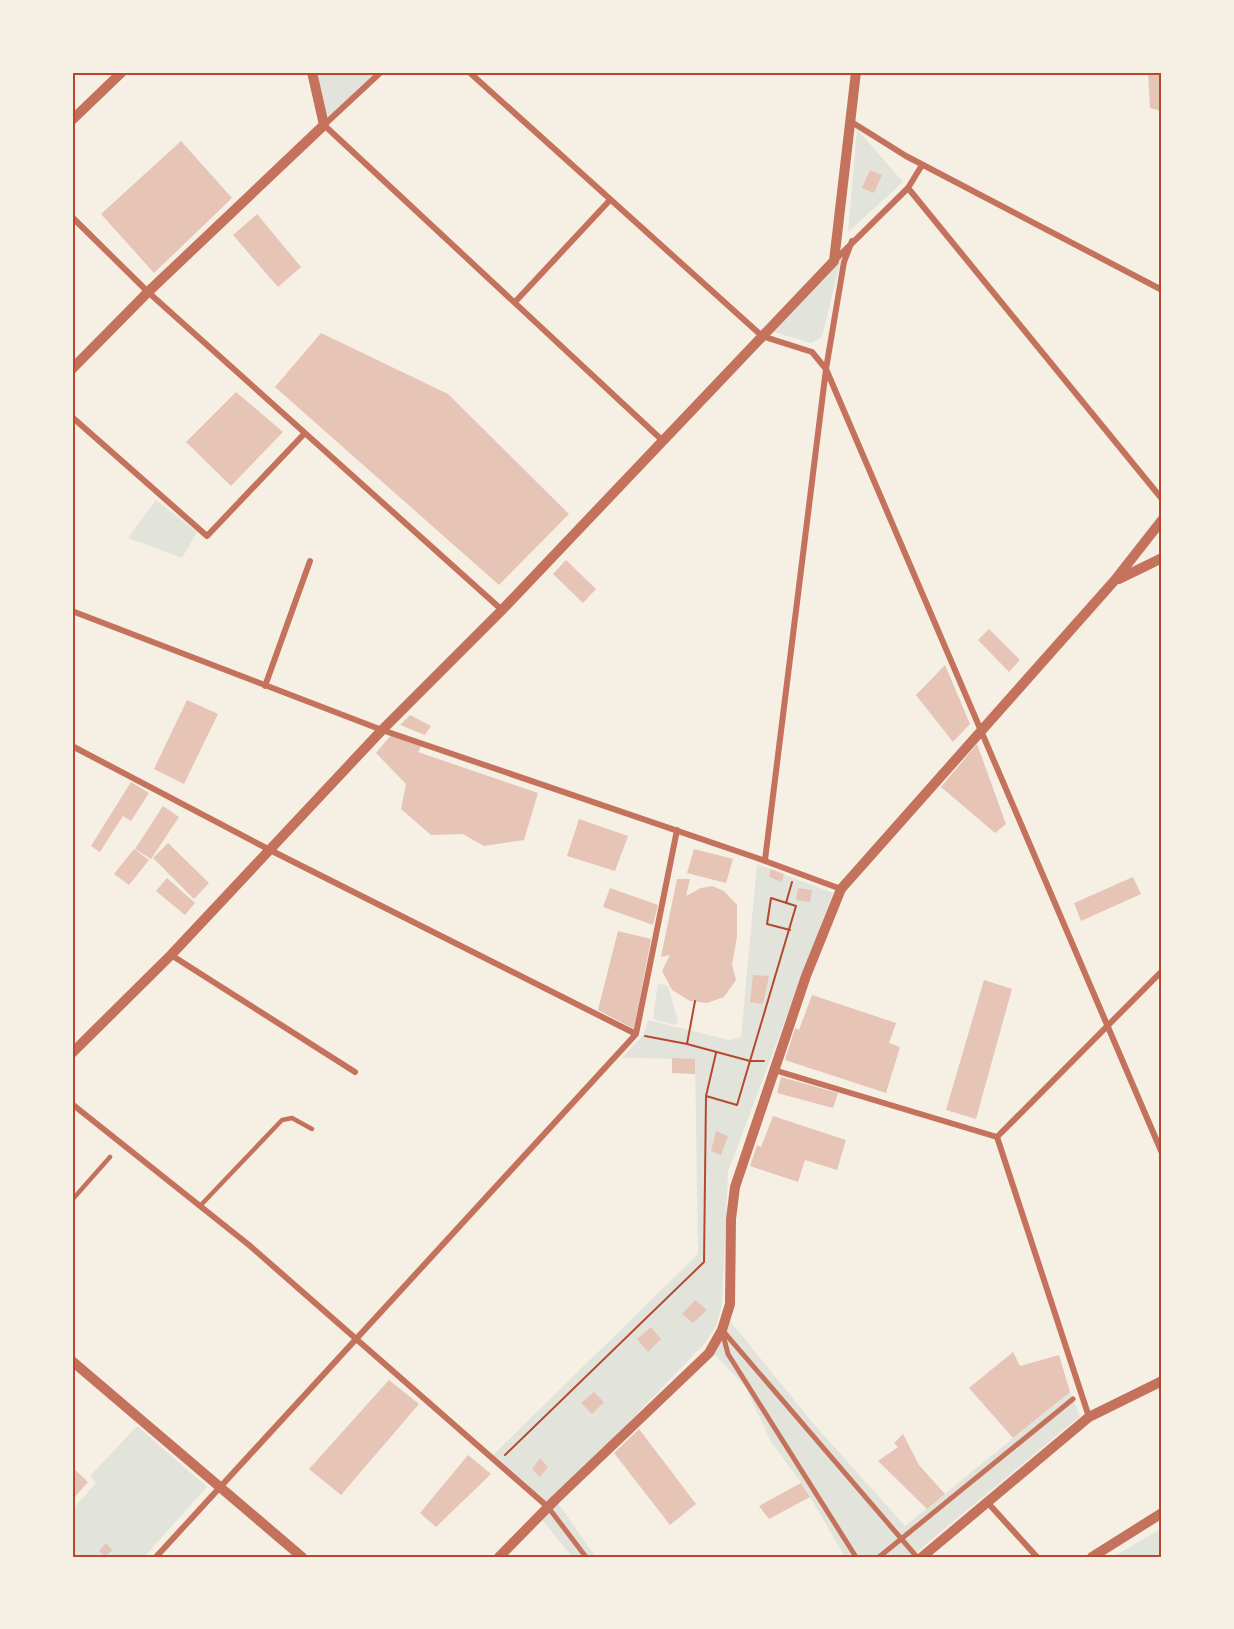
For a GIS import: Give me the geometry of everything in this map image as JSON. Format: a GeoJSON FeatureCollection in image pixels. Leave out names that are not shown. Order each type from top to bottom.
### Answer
{"type":"FeatureCollection","features":[{"type":"Feature","properties":{"kind":"street"},"geometry":{"type":"LineString","coordinates":[[72,120],[122,72]]}},
{"type":"Feature","properties":{"kind":"street"},"geometry":{"type":"LineString","coordinates":[[312,72],[324,125],[663,441]]}},
{"type":"Feature","properties":{"kind":"street"},"geometry":{"type":"LineString","coordinates":[[72,369],[148,292],[381,72]]}},
{"type":"Feature","properties":{"kind":"street"},"geometry":{"type":"LineString","coordinates":[[469,72],[762,336],[812,352],[826,369],[1162,1153]]}},
{"type":"Feature","properties":{"kind":"street"},"geometry":{"type":"LineString","coordinates":[[834,261],[856,72]]}},
{"type":"Feature","properties":{"kind":"street"},"geometry":{"type":"LineString","coordinates":[[850,121],[922,165],[1162,290]]}},
{"type":"Feature","properties":{"kind":"street"},"geometry":{"type":"LineString","coordinates":[[72,1053],[171,955],[382,730],[502,610],[852,241],[908,188],[922,165]]}},
{"type":"Feature","properties":{"kind":"street"},"geometry":{"type":"LineString","coordinates":[[908,188],[1162,499]]}},
{"type":"Feature","properties":{"kind":"street"},"geometry":{"type":"LineString","coordinates":[[515,302],[609,200]]}},
{"type":"Feature","properties":{"kind":"street"},"geometry":{"type":"LineString","coordinates":[[72,216],[148,292],[502,610]]}},
{"type":"Feature","properties":{"kind":"street"},"geometry":{"type":"LineString","coordinates":[[765,860],[826,369],[844,262],[852,241]]}},
{"type":"Feature","properties":{"kind":"street"},"geometry":{"type":"LineString","coordinates":[[72,417],[207,536],[304,434]]}},
{"type":"Feature","properties":{"kind":"street"},"geometry":{"type":"LineString","coordinates":[[499,1557],[709,1353],[722,1330],[730,1304],[731,1219],[735,1186],[806,976],[841,889],[1115,580],[1162,520]]}},
{"type":"Feature","properties":{"kind":"street"},"geometry":{"type":"LineString","coordinates":[[1115,580],[1162,558]]}},
{"type":"Feature","properties":{"kind":"street"},"geometry":{"type":"LineString","coordinates":[[265,686],[310,561]]}},
{"type":"Feature","properties":{"kind":"street"},"geometry":{"type":"LineString","coordinates":[[72,611],[382,730],[765,860],[841,889]]}},
{"type":"Feature","properties":{"kind":"street"},"geometry":{"type":"LineString","coordinates":[[72,746],[270,850],[636,1034]]}},
{"type":"Feature","properties":{"kind":"street"},"geometry":{"type":"LineString","coordinates":[[156,1557],[636,1034],[677,830]]}},
{"type":"Feature","properties":{"kind":"street"},"geometry":{"type":"LineString","coordinates":[[171,955],[355,1072]]}},
{"type":"Feature","properties":{"kind":"street"},"geometry":{"type":"LineString","coordinates":[[997,1137],[1162,971]]}},
{"type":"Feature","properties":{"kind":"street"},"geometry":{"type":"LineString","coordinates":[[775,1065],[997,1137]]}},
{"type":"Feature","properties":{"kind":"street"},"geometry":{"type":"LineString","coordinates":[[72,1104],[200,1206],[356,1338],[497,1462],[548,1507],[586,1557]]}},
{"type":"Feature","properties":{"kind":"street"},"geometry":{"type":"LineString","coordinates":[[997,1137],[1089,1417]]}},
{"type":"Feature","properties":{"kind":"street"},"geometry":{"type":"LineString","coordinates":[[722,1330],[917,1557]]}},
{"type":"Feature","properties":{"kind":"street"},"geometry":{"type":"LineString","coordinates":[[722,1330],[728,1354],[856,1557]]}},
{"type":"Feature","properties":{"kind":"street"},"geometry":{"type":"LineString","coordinates":[[72,1361],[302,1557]]}},
{"type":"Feature","properties":{"kind":"street"},"geometry":{"type":"LineString","coordinates":[[922,1557],[1089,1417],[1162,1381]]}},
{"type":"Feature","properties":{"kind":"street"},"geometry":{"type":"LineString","coordinates":[[879,1557],[1073,1399]]}},
{"type":"Feature","properties":{"kind":"street"},"geometry":{"type":"LineString","coordinates":[[988,1503],[1037,1557]]}},
{"type":"Feature","properties":{"kind":"street"},"geometry":{"type":"LineString","coordinates":[[1092,1557],[1162,1513]]}},
{"type":"Feature","properties":{"kind":"lane"},"geometry":{"type":"LineString","coordinates":[[200,1206],[282,1120],[292,1119],[312,1129]]}},
{"type":"Feature","properties":{"kind":"lane"},"geometry":{"type":"LineString","coordinates":[[72,1200],[110,1157]]}},
{"type":"Feature","properties":{"kind":"path"},"geometry":{"type":"LineString","coordinates":[[786,903],[794,872]]}},
{"type":"Feature","properties":{"kind":"path"},"geometry":{"type":"LineString","coordinates":[[706,1096],[737,1105],[790,930],[796,906],[771,898],[767,924],[790,930]]}},
{"type":"Feature","properties":{"kind":"path"},"geometry":{"type":"LineString","coordinates":[[687,1044],[695,1001]]}},
{"type":"Feature","properties":{"kind":"path"},"geometry":{"type":"LineString","coordinates":[[636,1034],[775,1065]]}},
{"type":"Feature","properties":{"kind":"path"},"geometry":{"type":"LineString","coordinates":[[497,1462],[704,1262],[706,1096],[716,1053]]}},
{"type":"Feature","properties":{"kind":"shaded area"},"geometry":{"type":"Polygon","coordinates":[[[312,72],[381,72],[324,125],[312,72]]]}},
{"type":"Feature","properties":{"kind":"shaded area"},"geometry":{"type":"Polygon","coordinates":[[[857,129],[903,182],[848,232],[857,129]]]}},
{"type":"Feature","properties":{"kind":"shaded area"},"geometry":{"type":"Polygon","coordinates":[[[842,255],[822,337],[811,343],[774,332],[842,255]]]}},
{"type":"Feature","properties":{"kind":"shaded area"},"geometry":{"type":"Polygon","coordinates":[[[156,500],[197,532],[182,558],[128,538],[156,500]]]}},
{"type":"Feature","properties":{"kind":"shaded area"},"geometry":{"type":"Polygon","coordinates":[[[757,864],[833,893],[728,1172],[722,1305],[716,1326],[706,1342],[555,1499],[596,1557],[572,1557],[539,1516],[548,1507],[491,1457],[698,1254],[695,1059],[622,1058],[643,1035],[648,1020],[729,1040],[741,1037],[757,864]]]}},
{"type":"Feature","properties":{"kind":"shaded area"},"geometry":{"type":"Polygon","coordinates":[[[658,983],[668,986],[678,1022],[675,1025],[653,1019],[658,983]]]}},
{"type":"Feature","properties":{"kind":"shaded area"},"geometry":{"type":"Polygon","coordinates":[[[726,1316],[812,1422],[905,1526],[1070,1392],[1080,1416],[911,1557],[845,1557],[805,1488],[771,1442],[745,1386],[715,1355],[709,1353],[726,1316]]]}},
{"type":"Feature","properties":{"kind":"shaded area"},"geometry":{"type":"Polygon","coordinates":[[[137,1426],[207,1487],[144,1557],[72,1557],[72,1510],[96,1483],[90,1476],[137,1426]]]}},
{"type":"Feature","properties":{"kind":"shaded area"},"geometry":{"type":"Polygon","coordinates":[[[1162,1528],[1162,1557],[1113,1557],[1162,1528]]]}},
{"type":"Feature","properties":{"kind":"building"},"geometry":{"type":"Polygon","coordinates":[[[1148,72],[1162,72],[1162,111],[1150,108],[1148,72]]]}},
{"type":"Feature","properties":{"kind":"building"},"geometry":{"type":"Polygon","coordinates":[[[181,141],[232,198],[154,273],[101,214],[181,141]]]}},
{"type":"Feature","properties":{"kind":"building"},"geometry":{"type":"Polygon","coordinates":[[[870,170],[882,175],[874,193],[862,188],[870,170]]]}},
{"type":"Feature","properties":{"kind":"building"},"geometry":{"type":"Polygon","coordinates":[[[257,214],[301,267],[278,287],[233,235],[257,214]]]}},
{"type":"Feature","properties":{"kind":"building"},"geometry":{"type":"Polygon","coordinates":[[[321,333],[448,394],[569,514],[499,585],[275,387],[321,333]]]}},
{"type":"Feature","properties":{"kind":"building"},"geometry":{"type":"Polygon","coordinates":[[[236,392],[283,432],[231,486],[186,442],[236,392]]]}},
{"type":"Feature","properties":{"kind":"building"},"geometry":{"type":"Polygon","coordinates":[[[566,560],[596,589],[583,603],[553,574],[566,560]]]}},
{"type":"Feature","properties":{"kind":"building"},"geometry":{"type":"Polygon","coordinates":[[[989,629],[1020,660],[1009,672],[978,640],[989,629]]]}},
{"type":"Feature","properties":{"kind":"building"},"geometry":{"type":"Polygon","coordinates":[[[945,665],[970,724],[953,742],[916,695],[945,665]]]}},
{"type":"Feature","properties":{"kind":"building"},"geometry":{"type":"Polygon","coordinates":[[[187,700],[218,714],[184,784],[154,769],[187,700]]]}},
{"type":"Feature","properties":{"kind":"building"},"geometry":{"type":"Polygon","coordinates":[[[410,715],[431,726],[425,735],[400,725],[410,715]]]}},
{"type":"Feature","properties":{"kind":"building"},"geometry":{"type":"Polygon","coordinates":[[[391,735],[421,746],[418,752],[538,793],[524,840],[484,846],[463,834],[431,835],[401,809],[406,784],[376,753],[391,735]]]}},
{"type":"Feature","properties":{"kind":"building"},"geometry":{"type":"Polygon","coordinates":[[[977,744],[1006,824],[995,833],[941,787],[977,744]]]}},
{"type":"Feature","properties":{"kind":"building"},"geometry":{"type":"Polygon","coordinates":[[[131,782],[149,793],[131,821],[123,816],[100,852],[91,846],[131,782]]]}},
{"type":"Feature","properties":{"kind":"building"},"geometry":{"type":"Polygon","coordinates":[[[163,806],[179,817],[151,859],[135,849],[163,806]]]}},
{"type":"Feature","properties":{"kind":"building"},"geometry":{"type":"Polygon","coordinates":[[[579,819],[628,836],[615,871],[567,856],[579,819]]]}},
{"type":"Feature","properties":{"kind":"building"},"geometry":{"type":"Polygon","coordinates":[[[168,843],[209,883],[194,899],[153,858],[168,843]]]}},
{"type":"Feature","properties":{"kind":"building"},"geometry":{"type":"Polygon","coordinates":[[[134,849],[149,860],[129,885],[114,874],[134,849]]]}},
{"type":"Feature","properties":{"kind":"building"},"geometry":{"type":"Polygon","coordinates":[[[694,849],[733,859],[726,883],[687,873],[694,849]]]}},
{"type":"Feature","properties":{"kind":"building"},"geometry":{"type":"Polygon","coordinates":[[[771,869],[784,874],[782,882],[769,877],[771,869]]]}},
{"type":"Feature","properties":{"kind":"building"},"geometry":{"type":"Polygon","coordinates":[[[1133,877],[1141,894],[1081,921],[1074,903],[1133,877]]]}},
{"type":"Feature","properties":{"kind":"building"},"geometry":{"type":"Polygon","coordinates":[[[167,878],[195,903],[185,915],[156,891],[167,878]]]}},
{"type":"Feature","properties":{"kind":"building"},"geometry":{"type":"Polygon","coordinates":[[[677,879],[690,879],[686,896],[701,888],[712,886],[724,891],[737,905],[737,937],[732,965],[736,980],[724,997],[707,1003],[690,1001],[672,990],[662,971],[670,955],[661,957],[677,879]]]}},
{"type":"Feature","properties":{"kind":"building"},"geometry":{"type":"Polygon","coordinates":[[[610,888],[658,905],[653,925],[603,907],[610,888]]]}},
{"type":"Feature","properties":{"kind":"building"},"geometry":{"type":"Polygon","coordinates":[[[798,888],[812,890],[810,902],[796,900],[798,888]]]}},
{"type":"Feature","properties":{"kind":"building"},"geometry":{"type":"Polygon","coordinates":[[[618,931],[651,939],[634,1029],[598,1010],[618,931]]]}},
{"type":"Feature","properties":{"kind":"building"},"geometry":{"type":"Polygon","coordinates":[[[753,975],[769,976],[763,1004],[750,1002],[753,975]]]}},
{"type":"Feature","properties":{"kind":"building"},"geometry":{"type":"Polygon","coordinates":[[[984,980],[1012,989],[976,1119],[946,1110],[984,980]]]}},
{"type":"Feature","properties":{"kind":"building"},"geometry":{"type":"Polygon","coordinates":[[[812,995],[896,1023],[889,1043],[900,1047],[886,1093],[785,1060],[795,1028],[799,1030],[812,995]]]}},
{"type":"Feature","properties":{"kind":"building"},"geometry":{"type":"Polygon","coordinates":[[[672,1058],[695,1059],[695,1074],[672,1073],[672,1058]]]}},
{"type":"Feature","properties":{"kind":"building"},"geometry":{"type":"Polygon","coordinates":[[[781,1077],[838,1093],[833,1108],[777,1093],[781,1077]]]}},
{"type":"Feature","properties":{"kind":"building"},"geometry":{"type":"Polygon","coordinates":[[[773,1116],[846,1140],[837,1170],[805,1160],[798,1182],[750,1166],[757,1145],[761,1147],[773,1116]]]}},
{"type":"Feature","properties":{"kind":"building"},"geometry":{"type":"Polygon","coordinates":[[[716,1131],[728,1136],[721,1155],[711,1151],[716,1131]]]}},
{"type":"Feature","properties":{"kind":"building"},"geometry":{"type":"Polygon","coordinates":[[[695,1300],[707,1310],[693,1323],[682,1314],[695,1300]]]}},
{"type":"Feature","properties":{"kind":"building"},"geometry":{"type":"Polygon","coordinates":[[[651,1327],[661,1339],[648,1352],[637,1339],[651,1327]]]}},
{"type":"Feature","properties":{"kind":"building"},"geometry":{"type":"Polygon","coordinates":[[[1013,1352],[1020,1366],[1059,1355],[1070,1392],[1013,1438],[969,1388],[1013,1352]]]}},
{"type":"Feature","properties":{"kind":"building"},"geometry":{"type":"Polygon","coordinates":[[[389,1380],[419,1404],[341,1495],[309,1469],[389,1380]]]}},
{"type":"Feature","properties":{"kind":"building"},"geometry":{"type":"Polygon","coordinates":[[[594,1392],[604,1402],[592,1414],[581,1403],[594,1392]]]}},
{"type":"Feature","properties":{"kind":"building"},"geometry":{"type":"Polygon","coordinates":[[[639,1429],[696,1504],[670,1525],[614,1453],[639,1429]]]}},
{"type":"Feature","properties":{"kind":"building"},"geometry":{"type":"Polygon","coordinates":[[[903,1434],[919,1465],[945,1494],[927,1509],[878,1461],[898,1447],[894,1443],[903,1434]]]}},
{"type":"Feature","properties":{"kind":"building"},"geometry":{"type":"Polygon","coordinates":[[[468,1455],[491,1474],[436,1527],[420,1513],[468,1455]]]}},
{"type":"Feature","properties":{"kind":"building"},"geometry":{"type":"Polygon","coordinates":[[[540,1458],[548,1467],[540,1477],[532,1469],[540,1458]]]}},
{"type":"Feature","properties":{"kind":"building"},"geometry":{"type":"Polygon","coordinates":[[[72,1467],[88,1482],[72,1500],[72,1467]]]}},
{"type":"Feature","properties":{"kind":"building"},"geometry":{"type":"Polygon","coordinates":[[[801,1483],[810,1497],[769,1519],[759,1506],[801,1483]]]}},
{"type":"Feature","properties":{"kind":"building"},"geometry":{"type":"Polygon","coordinates":[[[106,1543],[112,1550],[105,1557],[99,1551],[106,1543]]]}}]}
